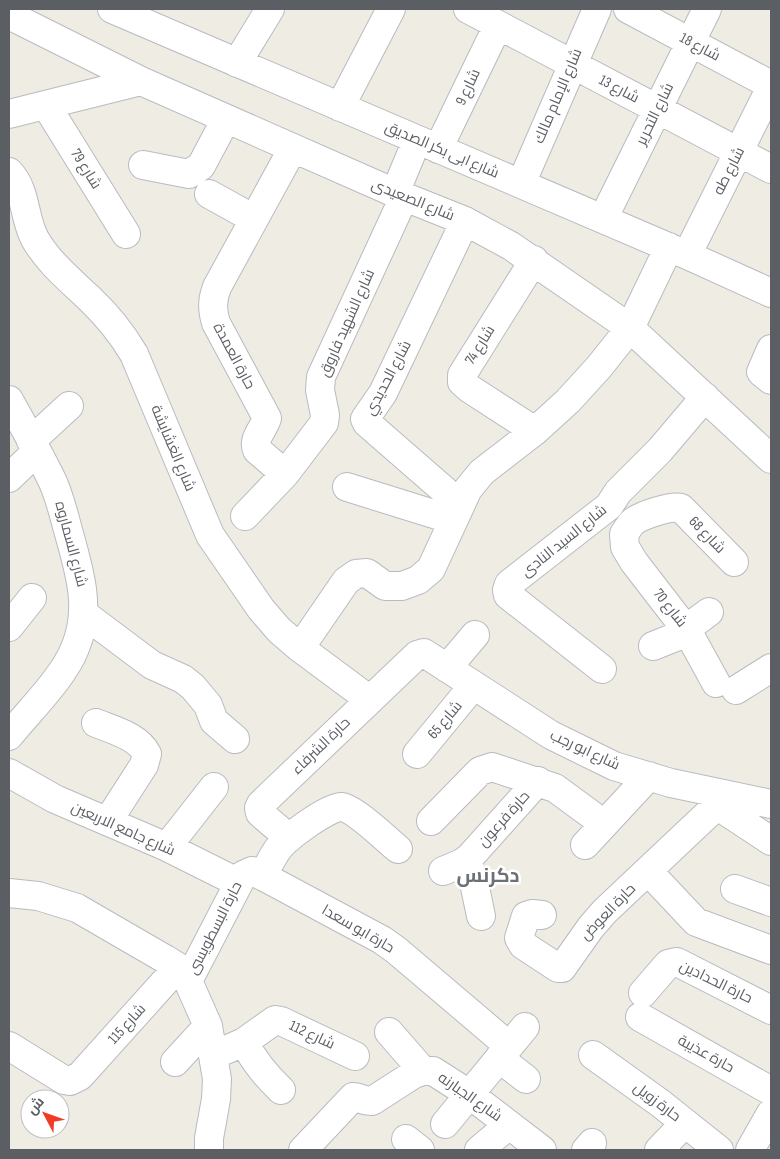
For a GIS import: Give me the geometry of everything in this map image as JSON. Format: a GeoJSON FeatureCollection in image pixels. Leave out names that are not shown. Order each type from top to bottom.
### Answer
{"type":"FeatureCollection","features":[{"type":"Feature","properties":{"kind":"street","name":"شارع ابى بكر الصديق"},"geometry":{"type":"LineString","coordinates":[[112,9],[771,292]]}},
{"type":"Feature","properties":{"kind":"street"},"geometry":{"type":"LineString","coordinates":[[237,63],[270,9]]}},
{"type":"Feature","properties":{"kind":"street"},"geometry":{"type":"LineString","coordinates":[[340,107],[391,9]]}},
{"type":"Feature","properties":{"kind":"street","name":"شارع الإمام مالك"},"geometry":{"type":"LineString","coordinates":[[521,184],[597,9]]}},
{"type":"Feature","properties":{"kind":"street","name":"شارع 18"},"geometry":{"type":"LineString","coordinates":[[628,9],[771,86]]}},
{"type":"Feature","properties":{"kind":"street","name":"شارع التحرير"},"geometry":{"type":"LineString","coordinates":[[603,219],[707,9]]}},
{"type":"Feature","properties":{"kind":"street","name":"شارع الصعيدى"},"geometry":{"type":"LineString","coordinates":[[9,15],[141,82],[400,195],[465,221],[511,246],[534,260],[630,328],[771,459]]}},
{"type":"Feature","properties":{"kind":"street","name":"شارع 13"},"geometry":{"type":"LineString","coordinates":[[487,15],[572,64],[771,169]]}},
{"type":"Feature","properties":{"kind":"street","name":"شارع 9"},"geometry":{"type":"LineString","coordinates":[[400,195],[428,144],[487,15]]}},
{"type":"Feature","properties":{"kind":"street"},"geometry":{"type":"LineString","coordinates":[[9,114],[141,82]]}},
{"type":"Feature","properties":{"kind":"street","name":"شارع طه"},"geometry":{"type":"LineString","coordinates":[[300,648],[346,581],[356,574],[367,573],[385,586],[402,586],[418,580],[431,569],[468,489],[482,472],[535,431],[568,400],[599,367],[630,328],[739,152],[771,86]]}},
{"type":"Feature","properties":{"kind":"street","name":"شارع 79"},"geometry":{"type":"LineString","coordinates":[[46,105],[126,234]]}},
{"type":"Feature","properties":{"kind":"street"},"geometry":{"type":"LineString","coordinates":[[143,165],[189,174],[201,166],[226,119]]}},
{"type":"Feature","properties":{"kind":"street","name":"حارة العمدة"},"geometry":{"type":"LineString","coordinates":[[285,474],[256,450],[254,445],[267,418],[216,323],[212,312],[212,300],[217,287],[293,148]]}},
{"type":"Feature","properties":{"kind":"street","name":"شارع الغشايشة"},"geometry":{"type":"LineString","coordinates":[[9,172],[22,194],[17,213],[44,253],[121,332],[134,354],[210,535],[261,609],[279,630],[370,700]]}},
{"type":"Feature","properties":{"kind":"street"},"geometry":{"type":"LineString","coordinates":[[209,194],[254,219]]}},
{"type":"Feature","properties":{"kind":"street","name":"شارع الشهيد فاروق"},"geometry":{"type":"LineString","coordinates":[[245,516],[285,474],[324,423],[324,402],[320,390],[321,377],[400,195]]}},
{"type":"Feature","properties":{"kind":"street","name":"شارع الحديدي"},"geometry":{"type":"LineString","coordinates":[[457,512],[365,419],[383,393],[465,221]]}},
{"type":"Feature","properties":{"kind":"street","name":"شارع 74"},"geometry":{"type":"LineString","coordinates":[[534,260],[462,375],[462,382],[535,431]]}},
{"type":"Feature","properties":{"kind":"street"},"geometry":{"type":"LineString","coordinates":[[771,350],[761,372],[771,380]]}},
{"type":"Feature","properties":{"kind":"street","name":"شارع السيد النادى"},"geometry":{"type":"LineString","coordinates":[[602,669],[508,595],[507,590],[510,584],[609,506],[618,492],[660,450],[705,397]]}},
{"type":"Feature","properties":{"kind":"street","name":"شارع السماروه"},"geometry":{"type":"LineString","coordinates":[[9,400],[51,477],[59,498],[81,574],[84,600],[83,625],[75,649],[63,671],[9,736]]}},
{"type":"Feature","properties":{"kind":"street"},"geometry":{"type":"LineString","coordinates":[[9,478],[34,446],[70,406]]}},
{"type":"Feature","properties":{"kind":"street"},"geometry":{"type":"LineString","coordinates":[[347,488],[457,512]]}},
{"type":"Feature","properties":{"kind":"street"},"geometry":{"type":"LineString","coordinates":[[614,499],[629,527]]}},
{"type":"Feature","properties":{"kind":"street","name":"شارع 68"},"geometry":{"type":"LineString","coordinates":[[629,527],[666,508],[675,506],[681,508],[734,562]]}},
{"type":"Feature","properties":{"kind":"street","name":"شارع 70"},"geometry":{"type":"LineString","coordinates":[[629,527],[625,547],[634,562],[687,630],[726,686],[771,668]]}},
{"type":"Feature","properties":{"kind":"street"},"geometry":{"type":"LineString","coordinates":[[9,626],[32,598]]}},
{"type":"Feature","properties":{"kind":"street"},"geometry":{"type":"LineString","coordinates":[[653,646],[687,630],[709,612]]}},
{"type":"Feature","properties":{"kind":"street"},"geometry":{"type":"LineString","coordinates":[[84,614],[152,665],[184,679],[208,705],[214,721],[235,739]]}},
{"type":"Feature","properties":{"kind":"street"},"geometry":{"type":"LineString","coordinates":[[447,668],[475,635]]}},
{"type":"Feature","properties":{"kind":"street","name":"شارع ابو رجب"},"geometry":{"type":"LineString","coordinates":[[417,655],[424,653],[550,735],[614,766],[723,800],[771,804]]}},
{"type":"Feature","properties":{"kind":"street","name":"حارة الشرفاء"},"geometry":{"type":"LineString","coordinates":[[289,838],[260,814],[260,806],[417,655]]}},
{"type":"Feature","properties":{"kind":"street","name":"شارع 65"},"geometry":{"type":"LineString","coordinates":[[417,754],[473,686]]}},
{"type":"Feature","properties":{"kind":"street"},"geometry":{"type":"LineString","coordinates":[[96,723],[134,740],[143,746],[146,754],[144,765],[108,821]]}},
{"type":"Feature","properties":{"kind":"street"},"geometry":{"type":"LineString","coordinates":[[431,821],[480,771],[492,767],[555,788],[604,824]]}},
{"type":"Feature","properties":{"kind":"street","name":"شارع جامع الاربعين"},"geometry":{"type":"LineString","coordinates":[[9,773],[55,799],[167,847],[248,878]]}},
{"type":"Feature","properties":{"kind":"street"},"geometry":{"type":"LineString","coordinates":[[585,845],[649,776]]}},
{"type":"Feature","properties":{"kind":"street","name":"حارة فرعون"},"geometry":{"type":"LineString","coordinates":[[481,916],[472,873],[452,867],[469,858],[538,781]]}},
{"type":"Feature","properties":{"kind":"street"},"geometry":{"type":"LineString","coordinates":[[167,847],[214,787]]}},
{"type":"Feature","properties":{"kind":"street"},"geometry":{"type":"LineString","coordinates":[[723,800],[771,841]]}},
{"type":"Feature","properties":{"kind":"street","name":"حارة العوض"},"geometry":{"type":"LineString","coordinates":[[542,916],[532,914],[526,916],[519,938],[523,945],[558,968],[562,968],[591,927],[723,800]]}},
{"type":"Feature","properties":{"kind":"street","name":"حارة البسطويسى"},"geometry":{"type":"LineString","coordinates":[[183,974],[248,878],[289,838],[316,818],[343,807],[353,811],[398,849]]}},
{"type":"Feature","properties":{"kind":"street"},"geometry":{"type":"LineString","coordinates":[[648,871],[696,922],[771,950]]}},
{"type":"Feature","properties":{"kind":"street","name":"حارة ابو سعدا"},"geometry":{"type":"LineString","coordinates":[[248,878],[389,945],[511,1044],[526,1079]]}},
{"type":"Feature","properties":{"kind":"street"},"geometry":{"type":"LineString","coordinates":[[735,889],[771,902]]}},
{"type":"Feature","properties":{"kind":"street"},"geometry":{"type":"LineString","coordinates":[[9,893],[38,896],[77,908],[165,958],[183,974],[208,1026],[214,1055],[217,1079],[216,1099],[209,1138],[209,1150]]}},
{"type":"Feature","properties":{"kind":"street","name":"حارة الحدادين"},"geometry":{"type":"LineString","coordinates":[[642,1005],[668,964],[677,962],[771,1010]]}},
{"type":"Feature","properties":{"kind":"street","name":"شارع 115"},"geometry":{"type":"LineString","coordinates":[[9,1046],[64,1080],[75,1079],[183,974]]}},
{"type":"Feature","properties":{"kind":"street","name":"حارة عذيبة"},"geometry":{"type":"LineString","coordinates":[[642,1005],[771,1091]]}},
{"type":"Feature","properties":{"kind":"street","name":"شارع 112"},"geometry":{"type":"LineString","coordinates":[[214,1055],[244,1042],[275,1020],[281,1021],[355,1056]]}},
{"type":"Feature","properties":{"kind":"street"},"geometry":{"type":"LineString","coordinates":[[174,1062],[208,1026]]}},
{"type":"Feature","properties":{"kind":"street"},"geometry":{"type":"LineString","coordinates":[[389,1032],[422,1071]]}},
{"type":"Feature","properties":{"kind":"street"},"geometry":{"type":"LineString","coordinates":[[244,1042],[253,1060],[280,1090]]}},
{"type":"Feature","properties":{"kind":"street"},"geometry":{"type":"LineString","coordinates":[[445,1124],[511,1044]]}},
{"type":"Feature","properties":{"kind":"street","name":"حارة زويل"},"geometry":{"type":"LineString","coordinates":[[593,1055],[660,1103],[719,1150]]}},
{"type":"Feature","properties":{"kind":"street","name":"شارع الجبارنه"},"geometry":{"type":"LineString","coordinates":[[303,1150],[353,1097],[359,1097],[367,1102],[372,1101],[414,1074],[422,1071],[433,1071],[469,1094],[542,1150]]}},
{"type":"Feature","properties":{"kind":"street"},"geometry":{"type":"LineString","coordinates":[[750,1150],[771,1113]]}},
{"type":"Feature","properties":{"kind":"street"},"geometry":{"type":"LineString","coordinates":[[659,1150],[685,1123]]}},
{"type":"Feature","properties":{"kind":"street"},"geometry":{"type":"LineString","coordinates":[[479,1150],[509,1125]]}},
{"type":"Feature","properties":{"kind":"district","name":"دكرنس"},"geometry":{"type":"Point","coordinates":[488,876]}}]}
